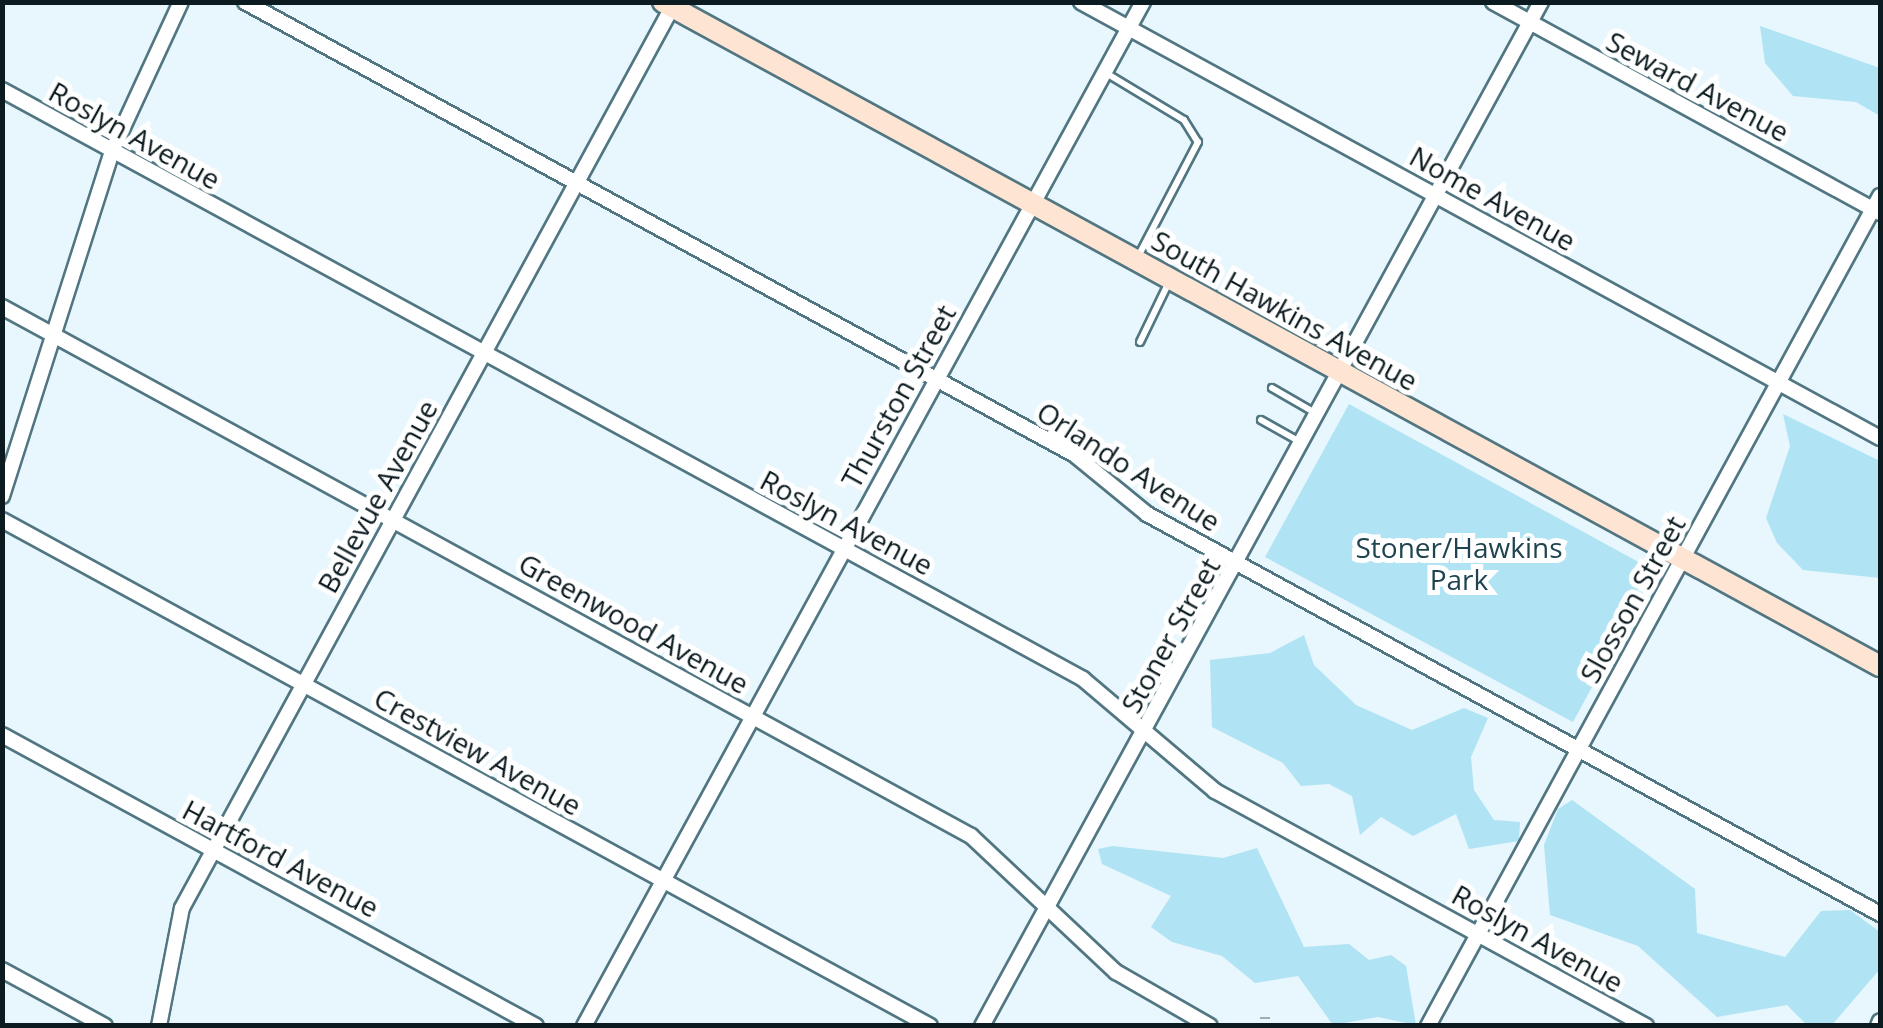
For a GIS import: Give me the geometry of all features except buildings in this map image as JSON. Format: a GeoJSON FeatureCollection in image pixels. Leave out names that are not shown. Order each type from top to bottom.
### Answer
{"type":"FeatureCollection","features":[{"type":"Feature","properties":{"kind":"street"},"geometry":{"type":"LineString","coordinates":[[2,496],[56,337],[112,151],[181,2]]}},
{"type":"Feature","properties":{"kind":"street","name":"Orlando Avenue"},"geometry":{"type":"LineString","coordinates":[[245,2],[1075,455],[1146,514],[1880,914]]}},
{"type":"Feature","properties":{"kind":"street","name":"Nome Avenue"},"geometry":{"type":"LineString","coordinates":[[1081,2],[1880,438]]}},
{"type":"Feature","properties":{"kind":"street","name":"Thurston Street"},"geometry":{"type":"LineString","coordinates":[[584,1026],[1143,2]]}},
{"type":"Feature","properties":{"kind":"street","name":"Seward Avenue"},"geometry":{"type":"LineString","coordinates":[[1493,2],[1878,206]]}},
{"type":"Feature","properties":{"kind":"street","name":"Stoner Street"},"geometry":{"type":"LineString","coordinates":[[982,1026],[1238,564],[1540,2]]}},
{"type":"Feature","properties":{"kind":"street","name":"Bellevue Avenue"},"geometry":{"type":"LineString","coordinates":[[159,1026],[174,930],[213,849],[670,4]]}},
{"type":"Feature","properties":{"kind":"street","name":"South Hawkins Avenue"},"geometry":{"type":"LineString","coordinates":[[670,4],[1880,666]]}},
{"type":"Feature","properties":{"kind":"street","name":"Roslyn Avenue"},"geometry":{"type":"LineString","coordinates":[[2,90],[1082,679],[1215,791],[1646,1026]]}},
{"type":"Feature","properties":{"kind":"street","name":"Slosson Street"},"geometry":{"type":"LineString","coordinates":[[1428,1026],[1878,206]]}},
{"type":"Feature","properties":{"kind":"street","name":"Greenwood Avenue"},"geometry":{"type":"LineString","coordinates":[[2,307],[971,836],[1116,972],[1210,1026]]}},
{"type":"Feature","properties":{"kind":"street","name":"Crestview Avenue"},"geometry":{"type":"LineString","coordinates":[[2,520],[930,1026]]}},
{"type":"Feature","properties":{"kind":"street","name":"Hartford Avenue"},"geometry":{"type":"LineString","coordinates":[[2,734],[536,1026]]}},
{"type":"Feature","properties":{"kind":"street"},"geometry":{"type":"LineString","coordinates":[[2,970],[105,1026]]}},
{"type":"Feature","properties":{"kind":"lane"},"geometry":{"type":"LineString","coordinates":[[1104,72],[1184,120],[1198,142],[1136,260]]}},
{"type":"Feature","properties":{"kind":"lane"},"geometry":{"type":"LineString","coordinates":[[1140,342],[1170,278]]}},
{"type":"Feature","properties":{"kind":"lane"},"geometry":{"type":"LineString","coordinates":[[1272,388],[1318,414]]}},
{"type":"Feature","properties":{"kind":"lane"},"geometry":{"type":"LineString","coordinates":[[1260,420],[1303,443]]}},
{"type":"Feature","properties":{"kind":"path"},"geometry":{"type":"LineString","coordinates":[[1260,1018],[1270,1018]]}},
{"type":"Feature","properties":{"kind":"green space"},"geometry":{"type":"Polygon","coordinates":[[[1760,26],[1880,68],[1880,116],[1856,102],[1793,96],[1765,63],[1760,26]]]}},
{"type":"Feature","properties":{"kind":"green space","name":"Stoner/Hawkins Park"},"geometry":{"type":"Polygon","coordinates":[[[1349,404],[1655,571],[1573,722],[1265,557],[1349,404]]]}},
{"type":"Feature","properties":{"kind":"green space"},"geometry":{"type":"Polygon","coordinates":[[[1783,414],[1880,461],[1880,578],[1803,570],[1777,543],[1766,518],[1790,446],[1783,414]]]}},
{"type":"Feature","properties":{"kind":"green space"},"geometry":{"type":"Polygon","coordinates":[[[1304,635],[1314,665],[1356,705],[1412,730],[1464,708],[1488,718],[1471,757],[1474,790],[1494,820],[1520,822],[1519,841],[1469,849],[1456,814],[1413,836],[1381,817],[1360,835],[1352,796],[1329,784],[1301,786],[1283,763],[1212,727],[1210,660],[1270,653],[1304,635]]]}},
{"type":"Feature","properties":{"kind":"green space"},"geometry":{"type":"Polygon","coordinates":[[[1572,800],[1695,889],[1697,933],[1785,957],[1821,911],[1850,910],[1880,932],[1880,969],[1832,1025],[1807,1025],[1787,1005],[1717,1017],[1638,946],[1550,915],[1544,845],[1558,809],[1572,800]]]}},
{"type":"Feature","properties":{"kind":"green space"},"geometry":{"type":"Polygon","coordinates":[[[1112,846],[1223,858],[1257,848],[1304,947],[1349,944],[1369,960],[1391,955],[1406,966],[1416,1025],[1378,1017],[1333,1025],[1298,976],[1255,983],[1222,956],[1172,942],[1151,927],[1171,896],[1102,864],[1098,849],[1112,846]]]}}]}
